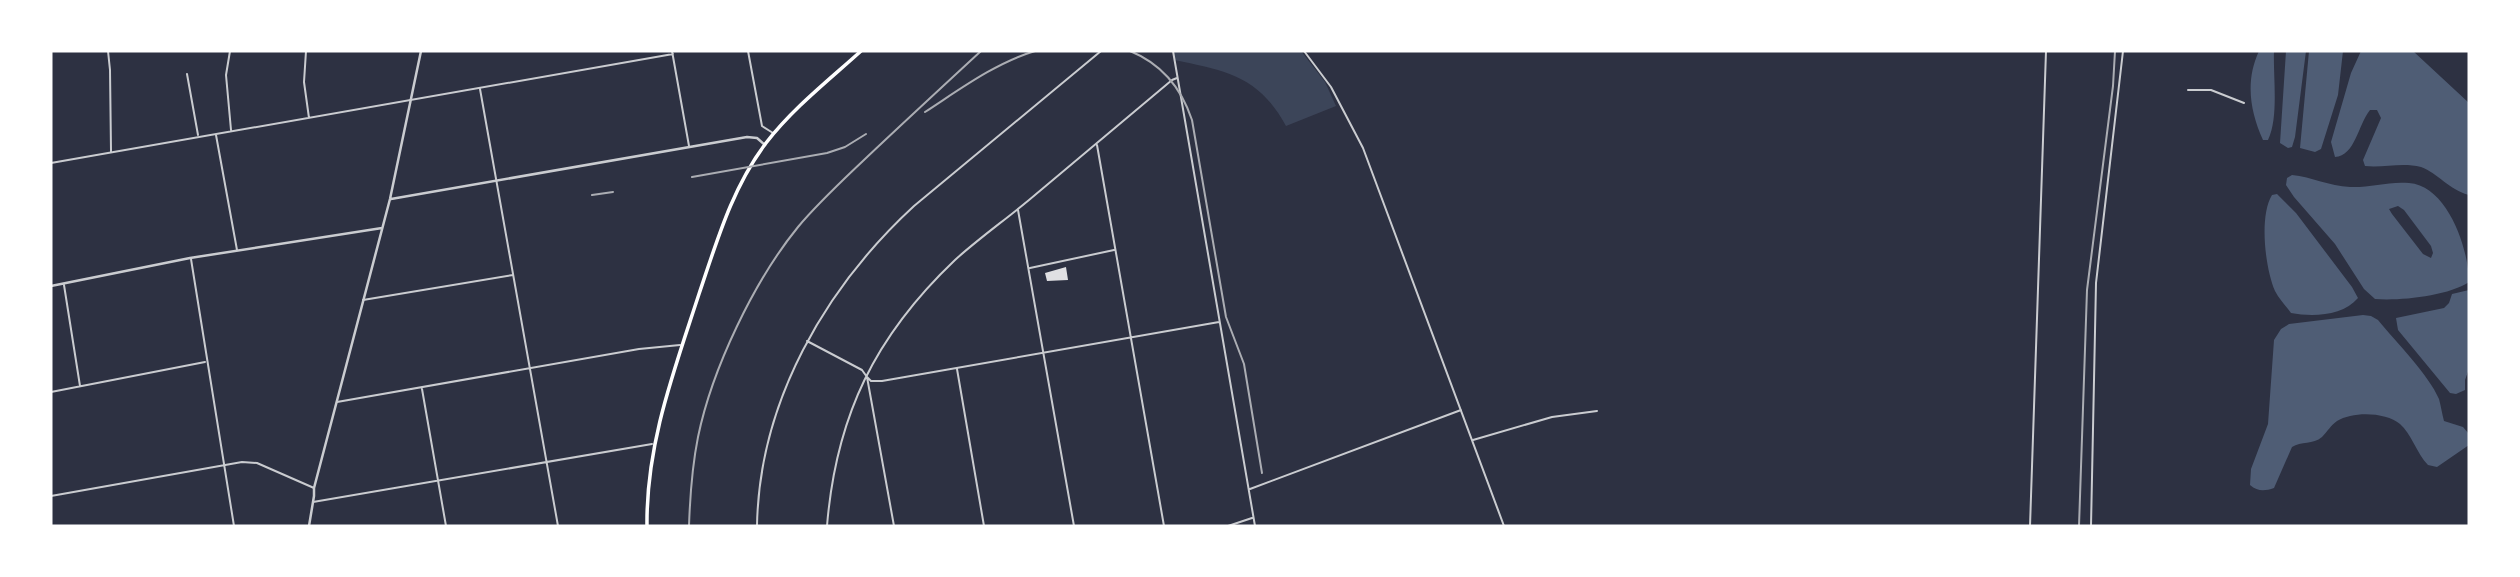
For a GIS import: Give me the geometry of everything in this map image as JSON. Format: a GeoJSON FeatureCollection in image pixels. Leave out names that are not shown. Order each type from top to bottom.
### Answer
{"type":"FeatureCollection","features":[{"type":"Feature","properties":{"kind":"main road"},"geometry":{"type":"LineString","coordinates":[[647,526],[653,444],[663,404],[681,345],[741,181],[765,145],[793,112],[861,51]]}},
{"type":"Feature","properties":{"kind":"street"},"geometry":{"type":"LineString","coordinates":[[108,51],[111,153]]}},
{"type":"Feature","properties":{"kind":"street"},"geometry":{"type":"LineString","coordinates":[[230,51],[226,75],[231,131]]}},
{"type":"Feature","properties":{"kind":"street"},"geometry":{"type":"LineString","coordinates":[[306,51],[304,82],[309,118]]}},
{"type":"Feature","properties":{"kind":"street"},"geometry":{"type":"LineString","coordinates":[[309,526],[314,488],[390,200],[421,51]]}},
{"type":"Feature","properties":{"kind":"street"},"geometry":{"type":"LineString","coordinates":[[748,51],[762,126],[774,134]]}},
{"type":"Feature","properties":{"kind":"street"},"geometry":{"type":"LineString","coordinates":[[757,526],[761,485],[774,423],[807,341],[853,270],[888,230],[1101,51]]}},
{"type":"Feature","properties":{"kind":"street"},"geometry":{"type":"LineString","coordinates":[[1172,51],[1255,526]]}},
{"type":"Feature","properties":{"kind":"street"},"geometry":{"type":"LineString","coordinates":[[1304,51],[1331,87],[1360,141],[1504,526]]}},
{"type":"Feature","properties":{"kind":"street"},"geometry":{"type":"LineString","coordinates":[[2030,526],[2046,51]]}},
{"type":"Feature","properties":{"kind":"street"},"geometry":{"type":"LineString","coordinates":[[2091,526],[2096,283],[2123,51]]}},
{"type":"Feature","properties":{"kind":"street"},"geometry":{"type":"LineString","coordinates":[[51,163],[672,52],[689,148]]}},
{"type":"Feature","properties":{"kind":"street"},"geometry":{"type":"LineString","coordinates":[[187,74],[199,137]]}},
{"type":"Feature","properties":{"kind":"street"},"geometry":{"type":"LineString","coordinates":[[827,526],[831,486],[844,430],[855,399],[892,332],[925,291],[955,261],[1177,78]]}},
{"type":"Feature","properties":{"kind":"street"},"geometry":{"type":"LineString","coordinates":[[480,88],[558,526]]}},
{"type":"Feature","properties":{"kind":"street"},"geometry":{"type":"LineString","coordinates":[[2188,90],[2211,90],[2244,103]]}},
{"type":"Feature","properties":{"kind":"street"},"geometry":{"type":"LineString","coordinates":[[215,134],[237,250]]}},
{"type":"Feature","properties":{"kind":"street"},"geometry":{"type":"LineString","coordinates":[[390,200],[753,137],[765,145]]}},
{"type":"Feature","properties":{"kind":"street"},"geometry":{"type":"LineString","coordinates":[[1097,144],[1164,526]]}},
{"type":"Feature","properties":{"kind":"street"},"geometry":{"type":"LineString","coordinates":[[1018,209],[1074,526]]}},
{"type":"Feature","properties":{"kind":"street"},"geometry":{"type":"LineString","coordinates":[[51,286],[190,258],[382,228]]}},
{"type":"Feature","properties":{"kind":"street"},"geometry":{"type":"LineString","coordinates":[[1030,268],[1116,249]]}},
{"type":"Feature","properties":{"kind":"street"},"geometry":{"type":"LineString","coordinates":[[190,258],[234,526]]}},
{"type":"Feature","properties":{"kind":"street"},"geometry":{"type":"LineString","coordinates":[[363,300],[514,275]]}},
{"type":"Feature","properties":{"kind":"street"},"geometry":{"type":"LineString","coordinates":[[64,284],[80,386]]}},
{"type":"Feature","properties":{"kind":"street"},"geometry":{"type":"LineString","coordinates":[[867,377],[877,381],[1220,322]]}},
{"type":"Feature","properties":{"kind":"street"},"geometry":{"type":"LineString","coordinates":[[807,341],[862,370],[867,377],[894,526]]}},
{"type":"Feature","properties":{"kind":"street"},"geometry":{"type":"LineString","coordinates":[[336,402],[681,345]]}},
{"type":"Feature","properties":{"kind":"street"},"geometry":{"type":"LineString","coordinates":[[51,392],[206,362]]}},
{"type":"Feature","properties":{"kind":"street"},"geometry":{"type":"LineString","coordinates":[[957,368],[984,526]]}},
{"type":"Feature","properties":{"kind":"street"},"geometry":{"type":"LineString","coordinates":[[421,388],[446,526]]}},
{"type":"Feature","properties":{"kind":"street"},"geometry":{"type":"LineString","coordinates":[[1249,489],[1461,410]]}},
{"type":"Feature","properties":{"kind":"street"},"geometry":{"type":"LineString","coordinates":[[1473,440],[1552,417],[1597,411]]}},
{"type":"Feature","properties":{"kind":"street"},"geometry":{"type":"LineString","coordinates":[[313,502],[653,444]]}},
{"type":"Feature","properties":{"kind":"street"},"geometry":{"type":"LineString","coordinates":[[51,496],[242,462],[257,463],[314,488]]}},
{"type":"Feature","properties":{"kind":"street"},"geometry":{"type":"LineString","coordinates":[[1228,526],[1254,518]]}},
{"type":"Feature","properties":{"kind":"shaded area"},"geometry":{"type":"Polygon","coordinates":[[[1173,51],[1301,51],[1325,82],[1336,106],[1286,126],[1264,96],[1240,78],[1175,60],[1173,51]]]}},
{"type":"Feature","properties":{"kind":"shaded area"},"geometry":{"type":"Polygon","coordinates":[[[2259,51],[2274,51],[2274,109],[2268,140],[2263,140],[2252,107],[2252,73],[2259,51]]]}},
{"type":"Feature","properties":{"kind":"shaded area"},"geometry":{"type":"Polygon","coordinates":[[[2286,51],[2306,51],[2295,137],[2292,147],[2288,148],[2280,143],[2286,51]]]}},
{"type":"Feature","properties":{"kind":"shaded area"},"geometry":{"type":"Polygon","coordinates":[[[2309,51],[2343,51],[2338,95],[2321,149],[2315,152],[2300,148],[2309,51]]]}},
{"type":"Feature","properties":{"kind":"shaded area"},"geometry":{"type":"Polygon","coordinates":[[[2361,51],[2413,51],[2469,103],[2469,195],[2421,167],[2365,166],[2363,160],[2381,118],[2377,110],[2370,110],[2352,146],[2342,155],[2335,157],[2331,142],[2351,73],[2361,51]]]}},
{"type":"Feature","properties":{"kind":"shaded area"},"geometry":{"type":"Polygon","coordinates":[[[2292,175],[2299,176],[2350,187],[2409,183],[2423,187],[2435,195],[2454,222],[2465,253],[2469,282],[2449,291],[2424,296],[2375,299],[2364,289],[2335,244],[2294,197],[2286,185],[2287,178],[2292,175]],[[2398,206],[2389,209],[2423,254],[2431,258],[2431,246],[2398,206]]]}},
{"type":"Feature","properties":{"kind":"shaded area"},"geometry":{"type":"Polygon","coordinates":[[[2277,194],[2296,213],[2352,287],[2358,298],[2352,304],[2327,314],[2300,314],[2291,313],[2278,297],[2268,269],[2265,242],[2268,204],[2272,195],[2277,194]]]}},
{"type":"Feature","properties":{"kind":"shaded area"},"geometry":{"type":"Polygon","coordinates":[[[2469,290],[2469,369],[2465,390],[2456,394],[2450,393],[2398,330],[2396,318],[2444,308],[2452,294],[2469,290]]]}},
{"type":"Feature","properties":{"kind":"shaded area"},"geometry":{"type":"Polygon","coordinates":[[[2363,315],[2378,320],[2412,359],[2439,399],[2444,421],[2463,427],[2469,434],[2469,445],[2437,467],[2428,465],[2400,424],[2378,415],[2360,414],[2337,421],[2318,439],[2292,447],[2274,488],[2256,489],[2250,485],[2251,469],[2268,424],[2274,340],[2281,329],[2289,324],[2363,315]]]}},
{"type":"Feature","properties":{"kind":"building"},"geometry":{"type":"Polygon","coordinates":[[[1066,267],[1068,280],[1047,281],[1045,273],[1066,267]]]}},
{"type":"Feature","properties":{"kind":"railway"},"geometry":{"type":"LineString","coordinates":[[689,526],[694,459],[713,383],[737,327],[766,273],[798,227],[822,201],[981,51]]}},
{"type":"Feature","properties":{"kind":"railway"},"geometry":{"type":"LineString","coordinates":[[925,112],[992,70],[1035,51]]}},
{"type":"Feature","properties":{"kind":"railway"},"geometry":{"type":"LineString","coordinates":[[1130,51],[1152,63],[1169,78],[1182,97],[1192,120],[1226,317],[1244,364],[1262,473]]}},
{"type":"Feature","properties":{"kind":"railway"},"geometry":{"type":"LineString","coordinates":[[2079,526],[2087,290],[2115,51]]}},
{"type":"Feature","properties":{"kind":"railway"},"geometry":{"type":"LineString","coordinates":[[692,177],[827,153],[845,147],[866,134]]}},
{"type":"Feature","properties":{"kind":"railway"},"geometry":{"type":"LineString","coordinates":[[592,195],[613,192]]}}]}
